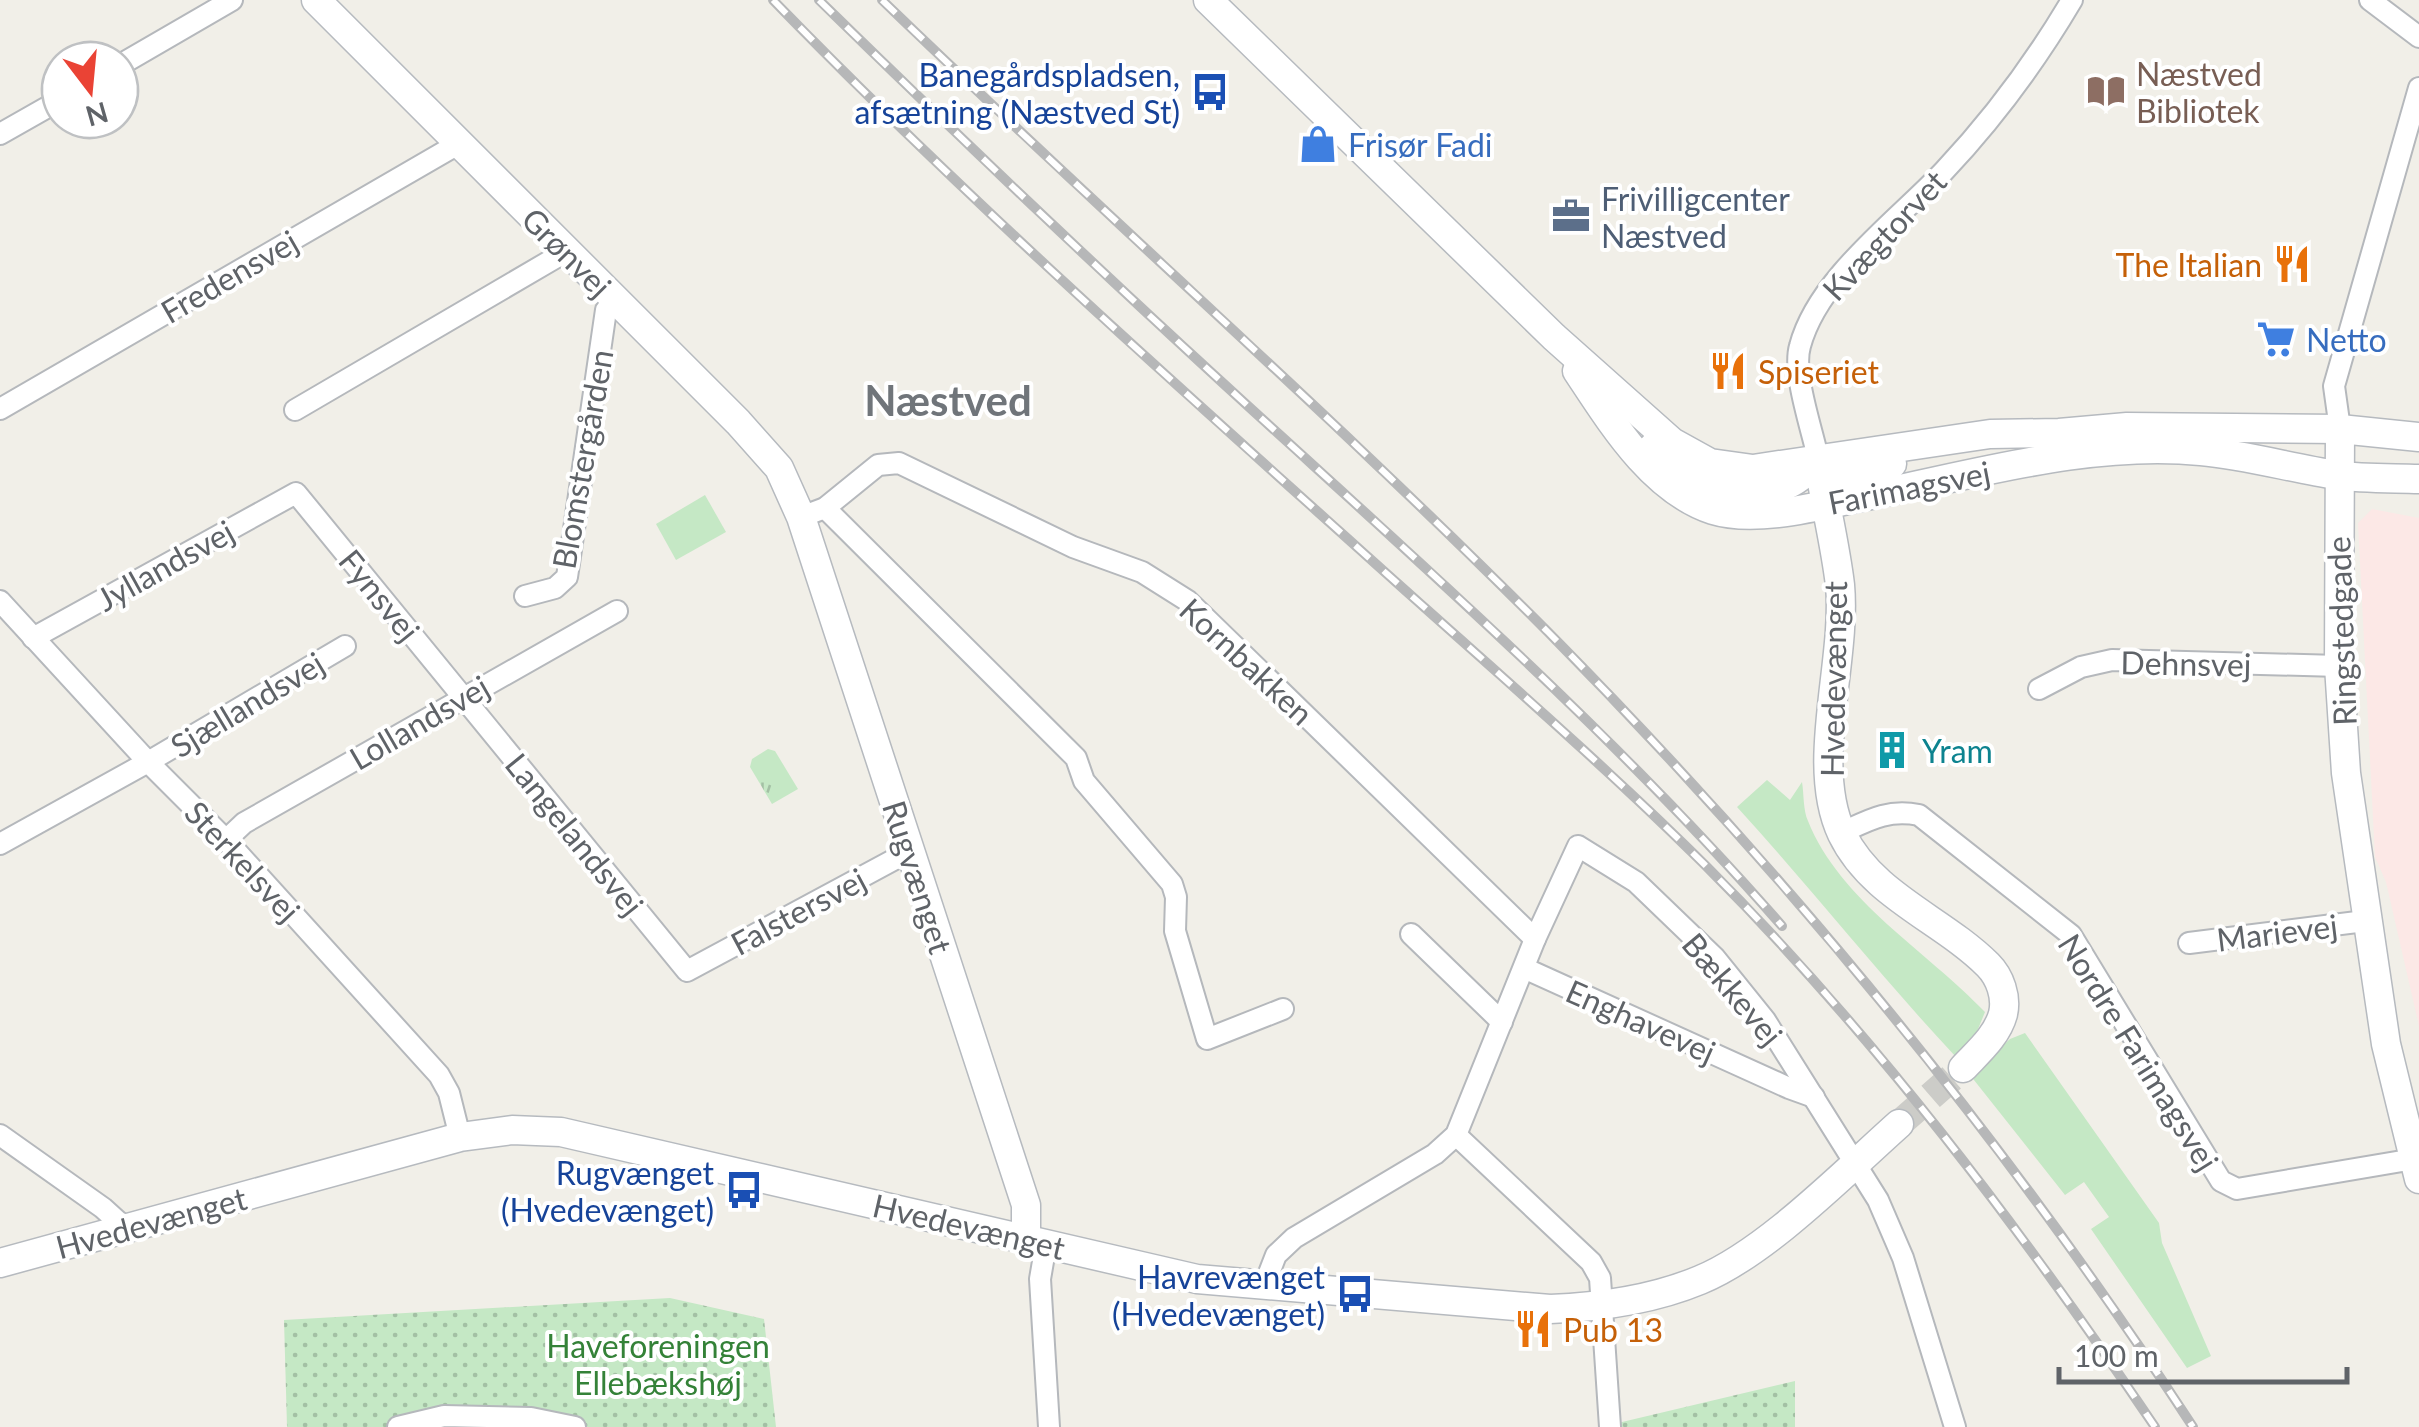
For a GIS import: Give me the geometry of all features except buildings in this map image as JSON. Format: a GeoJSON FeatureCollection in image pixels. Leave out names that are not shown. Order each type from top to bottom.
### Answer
{"type":"FeatureCollection","features":[{"type":"Feature","properties":{"kind":"street"},"geometry":{"type":"LineString","coordinates":[[140,53],[232,0]]}},
{"type":"Feature","properties":{"kind":"street","name":"Grønvej"},"geometry":{"type":"LineString","coordinates":[[316,0],[738,422],[813,512]]}},
{"type":"Feature","properties":{"kind":"street","name":"Farimagsvej"},"geometry":{"type":"LineString","coordinates":[[1208,0],[1554,337],[1672,442],[1710,463],[1753,469],[1990,434],[2128,427],[2340,429],[2419,437]]}},
{"type":"Feature","properties":{"kind":"street","name":"Kvægtorvet"},"geometry":{"type":"LineString","coordinates":[[1825,504],[1798,356],[1814,312],[1842,273],[1944,170],[2001,102],[2050,37],[2072,0]]}},
{"type":"Feature","properties":{"kind":"street"},"geometry":{"type":"LineString","coordinates":[[2370,0],[2419,36]]}},
{"type":"Feature","properties":{"kind":"street","name":"Ringstedgade"},"geometry":{"type":"LineString","coordinates":[[2417,1169],[2386,1044],[2346,773],[2339,666],[2340,429],[2334,386],[2419,88]]}},
{"type":"Feature","properties":{"kind":"street"},"geometry":{"type":"LineString","coordinates":[[0,134],[40,111]]}},
{"type":"Feature","properties":{"kind":"street","name":"Fredensvej"},"geometry":{"type":"LineString","coordinates":[[0,409],[458,144]]}},
{"type":"Feature","properties":{"kind":"street"},"geometry":{"type":"LineString","coordinates":[[295,410],[567,251]]}},
{"type":"Feature","properties":{"kind":"street","name":"Blomstergården"},"geometry":{"type":"LineString","coordinates":[[526,596],[555,588],[567,577],[606,310],[616,300]]}},
{"type":"Feature","properties":{"kind":"street","name":"Farimagsvej"},"geometry":{"type":"LineString","coordinates":[[1554,337],[1654,472],[1682,495],[1714,510],[1750,515],[2048,460],[2130,450],[2200,450],[2340,476],[2419,479]]}},
{"type":"Feature","properties":{"kind":"street"},"geometry":{"type":"LineString","coordinates":[[1614,423],[1685,472],[1728,490],[1780,488],[1796,481],[1818,458]]}},
{"type":"Feature","properties":{"kind":"street"},"geometry":{"type":"LineString","coordinates":[[1825,504],[1838,484],[1869,467],[2032,442],[2058,433]]}},
{"type":"Feature","properties":{"kind":"street","name":"Kornbakken"},"geometry":{"type":"LineString","coordinates":[[813,512],[878,465],[899,462],[1073,547],[1142,572],[1188,601],[1535,939]]}},
{"type":"Feature","properties":{"kind":"street","name":"Jyllandsvej"},"geometry":{"type":"LineString","coordinates":[[34,638],[296,493]]}},
{"type":"Feature","properties":{"kind":"street","name":"Fynsvej"},"geometry":{"type":"LineString","coordinates":[[296,493],[462,698]]}},
{"type":"Feature","properties":{"kind":"street","name":"Hvedevænget"},"geometry":{"type":"LineString","coordinates":[[1825,504],[1840,586],[1840,645],[1830,721],[1830,792],[1842,833],[1858,858],[1881,884],[1990,966],[2003,988],[2004,1012],[1994,1036],[1962,1068]]}},
{"type":"Feature","properties":{"kind":"street"},"geometry":{"type":"LineString","coordinates":[[813,512],[1076,758],[1084,781],[1172,884],[1176,897],[1175,931],[1207,1038],[1283,1009]]}},
{"type":"Feature","properties":{"kind":"street","name":"Rugvænget"},"geometry":{"type":"LineString","coordinates":[[813,512],[910,851],[1036,1241]]}},
{"type":"Feature","properties":{"kind":"street","name":"Sterkelsvej"},"geometry":{"type":"LineString","coordinates":[[0,601],[148,762],[226,840],[440,1075],[460,1137]]}},
{"type":"Feature","properties":{"kind":"street","name":"Lollandsvej"},"geometry":{"type":"LineString","coordinates":[[226,840],[244,824],[617,610]]}},
{"type":"Feature","properties":{"kind":"street","name":"Sjællandsvej"},"geometry":{"type":"LineString","coordinates":[[0,844],[345,646]]}},
{"type":"Feature","properties":{"kind":"street","name":"Dehnsvej"},"geometry":{"type":"LineString","coordinates":[[2039,688],[2080,667],[2112,660],[2339,666]]}},
{"type":"Feature","properties":{"kind":"street","name":"Langelandsvej"},"geometry":{"type":"LineString","coordinates":[[462,698],[687,971]]}},
{"type":"Feature","properties":{"kind":"street","name":"Nordre Farimagsvej"},"geometry":{"type":"LineString","coordinates":[[1842,833],[1883,813],[1898,811],[1919,816],[2070,935],[2221,1181],[2237,1189],[2417,1169]]}},
{"type":"Feature","properties":{"kind":"street","name":"Bækkevej"},"geometry":{"type":"LineString","coordinates":[[1535,939],[1578,846],[1636,882],[1715,958],[1765,1020],[1878,1200],[1903,1258],[1955,1427]]}},
{"type":"Feature","properties":{"kind":"street","name":"Falstersvej"},"geometry":{"type":"LineString","coordinates":[[687,971],[910,851]]}},
{"type":"Feature","properties":{"kind":"street","name":"Marievej"},"geometry":{"type":"LineString","coordinates":[[2189,943],[2366,921]]}},
{"type":"Feature","properties":{"kind":"street"},"geometry":{"type":"LineString","coordinates":[[1411,934],[1502,1022]]}},
{"type":"Feature","properties":{"kind":"street"},"geometry":{"type":"LineString","coordinates":[[1264,1286],[1276,1255],[1294,1238],[1435,1154],[1456,1135],[1535,939]]}},
{"type":"Feature","properties":{"kind":"street","name":"Enghavevej"},"geometry":{"type":"LineString","coordinates":[[1524,968],[1788,1088],[1814,1096]]}},
{"type":"Feature","properties":{"kind":"street"},"geometry":{"type":"LineString","coordinates":[[2377,984],[2419,1116]]}},
{"type":"Feature","properties":{"kind":"street","name":"Hvedevænget"},"geometry":{"type":"LineString","coordinates":[[0,1264],[460,1137],[512,1130],[560,1132],[1197,1279],[1550,1309],[1604,1307],[1703,1279],[1754,1250],[1899,1124]]}},
{"type":"Feature","properties":{"kind":"street"},"geometry":{"type":"LineString","coordinates":[[0,1135],[104,1208],[125,1228]]}},
{"type":"Feature","properties":{"kind":"street"},"geometry":{"type":"LineString","coordinates":[[1456,1135],[1591,1262],[1600,1278],[1610,1427]]}},
{"type":"Feature","properties":{"kind":"street"},"geometry":{"type":"LineString","coordinates":[[1036,1241],[1048,1427]]}},
{"type":"Feature","properties":{"kind":"street"},"geometry":{"type":"LineString","coordinates":[[398,1427],[444,1416],[576,1427]]}},
{"type":"Feature","properties":{"kind":"shaded area"},"geometry":{"type":"Polygon","coordinates":[[[2372,509],[2419,518],[2419,1026],[2386,882],[2375,857],[2358,523],[2372,509]]]}},
{"type":"Feature","properties":{"kind":"green space"},"geometry":{"type":"Polygon","coordinates":[[[705,495],[726,532],[676,560],[656,524],[705,495]]]}},
{"type":"Feature","properties":{"kind":"green space"},"geometry":{"type":"Polygon","coordinates":[[[768,749],[775,751],[798,789],[772,804],[750,767],[752,759],[768,749]]]}},
{"type":"Feature","properties":{"kind":"green space"},"geometry":{"type":"Polygon","coordinates":[[[1767,780],[1790,800],[1802,782],[1808,821],[1841,876],[1887,924],[1985,1012],[1976,1034],[1956,1057],[1737,807],[1767,780]]]}},
{"type":"Feature","properties":{"kind":"green space"},"geometry":{"type":"Polygon","coordinates":[[[2025,1033],[2159,1223],[2162,1243],[2211,1356],[2187,1368],[2091,1229],[2109,1217],[2084,1182],[2065,1195],[1970,1075],[2010,1039],[2025,1033]]]}},
{"type":"Feature","properties":{"kind":"green space","name":"Haveforeningen Ellebækshøj"},"geometry":{"type":"Polygon","coordinates":[[[670,1298],[764,1319],[776,1427],[287,1427],[284,1320],[670,1298]]]}},
{"type":"Feature","properties":{"kind":"green space"},"geometry":{"type":"Polygon","coordinates":[[[1795,1381],[1795,1427],[1601,1427],[1795,1381]]]}},
{"type":"Feature","properties":{"kind":"tunnel"},"geometry":{"type":"LineString","coordinates":[[1899,1124],[1963,1068]]}},
{"type":"Feature","properties":{"kind":"railway"},"geometry":{"type":"LineString","coordinates":[[773,0],[922,149],[1076,293],[1588,754],[1705,865],[1828,996],[1943,1135],[2052,1279],[2155,1427]]}},
{"type":"Feature","properties":{"kind":"railway"},"geometry":{"type":"LineString","coordinates":[[819,0],[1114,282],[1577,711],[1716,852],[1782,926]]}},
{"type":"Feature","properties":{"kind":"railway"},"geometry":{"type":"LineString","coordinates":[[882,0],[1466,551],[1637,724],[1808,915],[1970,1114],[2122,1321],[2193,1427]]}},
{"type":"Feature","properties":{"kind":"place","name":"Næstved Bibliotek"},"geometry":{"type":"Point","coordinates":[2106,91]}},
{"type":"Feature","properties":{"kind":"place","name":"Banegårdspladsen, afsætning (Næstved St)"},"geometry":{"type":"Point","coordinates":[1210,92]}},
{"type":"Feature","properties":{"kind":"place","name":"Frisør Fadi"},"geometry":{"type":"Point","coordinates":[1318,144]}},
{"type":"Feature","properties":{"kind":"place","name":"Frivilligcenter Næstved"},"geometry":{"type":"Point","coordinates":[1571,216]}},
{"type":"Feature","properties":{"kind":"place","name":"The Italian"},"geometry":{"type":"Point","coordinates":[2292,264]}},
{"type":"Feature","properties":{"kind":"place","name":"Netto"},"geometry":{"type":"Point","coordinates":[2276,339]}},
{"type":"Feature","properties":{"kind":"place","name":"Spiseriet"},"geometry":{"type":"Point","coordinates":[1728,371]}},
{"type":"Feature","properties":{"kind":"place","name":"Yram"},"geometry":{"type":"Point","coordinates":[1892,750]}},
{"type":"Feature","properties":{"kind":"place","name":"Rugvænget (Hvedevænget)"},"geometry":{"type":"Point","coordinates":[744,1190]}},
{"type":"Feature","properties":{"kind":"place","name":"Havrevænget (Hvedevænget)"},"geometry":{"type":"Point","coordinates":[1355,1294]}},
{"type":"Feature","properties":{"kind":"place","name":"Pub 13"},"geometry":{"type":"Point","coordinates":[1533,1329]}},
{"type":"Feature","properties":{"kind":"district","name":"Næstved"},"geometry":{"type":"Point","coordinates":[948,400]}}]}
